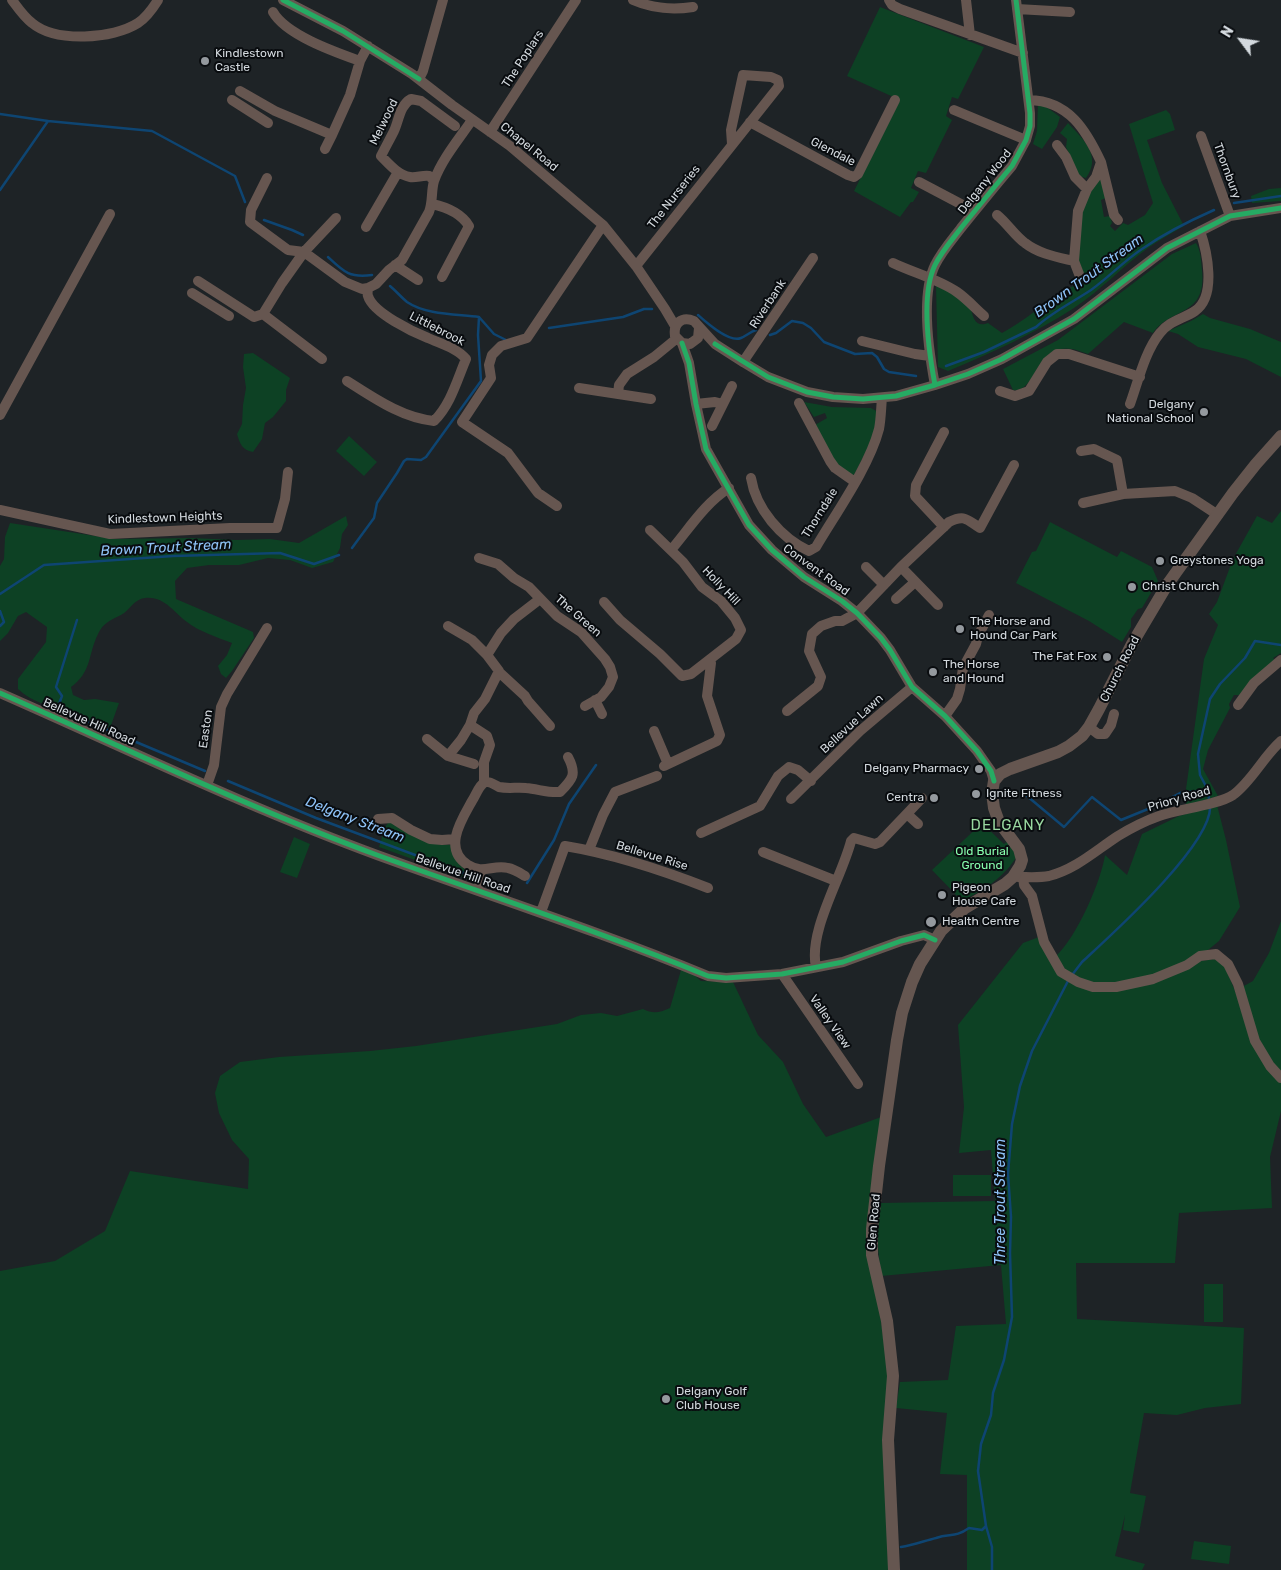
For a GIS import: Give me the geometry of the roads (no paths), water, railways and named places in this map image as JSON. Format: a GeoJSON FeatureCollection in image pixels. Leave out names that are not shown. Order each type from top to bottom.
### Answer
{"type":"FeatureCollection","features":[{"type":"Feature","properties":{"kind":"main road","name":"Church Road"},"geometry":{"type":"LineString","coordinates":[[994,781],[1000,774],[1010,768],[1069,746],[1082,736],[1089,727],[1132,644],[1168,585],[1256,464],[1281,436]]}},
{"type":"Feature","properties":{"kind":"main road"},"geometry":{"type":"LineString","coordinates":[[994,781],[992,793],[994,808],[999,822],[1016,844],[1021,855],[1022,860],[1018,877]]}},
{"type":"Feature","properties":{"kind":"main road","name":"Glen Road"},"geometry":{"type":"LineString","coordinates":[[894,1570],[888,1440],[893,1376],[887,1319],[872,1255],[872,1228],[902,1013],[920,964],[941,931],[965,908],[1018,877]]}},
{"type":"Feature","properties":{"kind":"street"},"geometry":{"type":"LineString","coordinates":[[12,0],[32,24],[52,33],[74,36],[106,34],[124,30],[146,16],[158,0]]}},
{"type":"Feature","properties":{"kind":"street","name":"Chapel Road"},"geometry":{"type":"LineString","coordinates":[[285,0],[368,46],[419,79],[472,120],[510,146],[603,225],[679,323]]}},
{"type":"Feature","properties":{"kind":"street"},"geometry":{"type":"LineString","coordinates":[[419,79],[423,71],[443,0]]}},
{"type":"Feature","properties":{"kind":"street","name":"The Poplars"},"geometry":{"type":"LineString","coordinates":[[490,132],[576,0]]}},
{"type":"Feature","properties":{"kind":"street"},"geometry":{"type":"LineString","coordinates":[[633,0],[642,4],[666,8],[693,7]]}},
{"type":"Feature","properties":{"kind":"street"},"geometry":{"type":"LineString","coordinates":[[890,0],[892,4],[900,9],[1023,53]]}},
{"type":"Feature","properties":{"kind":"street"},"geometry":{"type":"LineString","coordinates":[[966,0],[970,35]]}},
{"type":"Feature","properties":{"kind":"street"},"geometry":{"type":"LineString","coordinates":[[1016,5],[1070,12]]}},
{"type":"Feature","properties":{"kind":"street","name":"Delgany Wood"},"geometry":{"type":"LineString","coordinates":[[935,386],[930,356],[927,296],[930,278],[935,265],[945,249],[1012,166],[1026,140],[1030,126],[1029,100],[1016,5]]}},
{"type":"Feature","properties":{"kind":"street"},"geometry":{"type":"LineString","coordinates":[[273,12],[279,21],[295,32],[326,48],[360,61]]}},
{"type":"Feature","properties":{"kind":"street"},"geometry":{"type":"LineString","coordinates":[[325,149],[350,95],[360,61],[368,46]]}},
{"type":"Feature","properties":{"kind":"street","name":"The Nurseries"},"geometry":{"type":"LineString","coordinates":[[636,266],[779,86],[778,80],[772,77],[743,75],[731,130],[732,144]]}},
{"type":"Feature","properties":{"kind":"street"},"geometry":{"type":"LineString","coordinates":[[240,91],[303,124],[332,135]]}},
{"type":"Feature","properties":{"kind":"street"},"geometry":{"type":"LineString","coordinates":[[232,100],[268,123]]}},
{"type":"Feature","properties":{"kind":"street","name":"Melwood"},"geometry":{"type":"LineString","coordinates":[[398,172],[381,156],[408,100],[421,101],[455,126]]}},
{"type":"Feature","properties":{"kind":"street","name":"Glendale"},"geometry":{"type":"LineString","coordinates":[[750,122],[854,177],[858,174],[894,100]]}},
{"type":"Feature","properties":{"kind":"street"},"geometry":{"type":"LineString","coordinates":[[1029,100],[1044,100],[1067,112],[1088,135],[1102,162],[1114,216],[1118,220]]}},
{"type":"Feature","properties":{"kind":"street"},"geometry":{"type":"LineString","coordinates":[[258,116],[265,105]]}},
{"type":"Feature","properties":{"kind":"street"},"geometry":{"type":"LineString","coordinates":[[954,110],[1026,140]]}},
{"type":"Feature","properties":{"kind":"street"},"geometry":{"type":"LineString","coordinates":[[267,178],[251,210],[250,222],[288,250],[304,252],[345,282],[362,289],[368,288],[376,284],[402,260],[429,212],[432,204],[434,180],[448,154],[472,120]]}},
{"type":"Feature","properties":{"kind":"street","name":"Thornbury"},"geometry":{"type":"LineString","coordinates":[[1201,136],[1230,216]]}},
{"type":"Feature","properties":{"kind":"street"},"geometry":{"type":"LineString","coordinates":[[1057,145],[1066,157],[1075,177],[1087,189]]}},
{"type":"Feature","properties":{"kind":"street"},"geometry":{"type":"LineString","coordinates":[[1079,274],[1074,261],[1078,211],[1087,189],[1096,177],[1102,162]]}},
{"type":"Feature","properties":{"kind":"street"},"geometry":{"type":"LineString","coordinates":[[366,227],[398,172],[409,177],[430,176],[434,180]]}},
{"type":"Feature","properties":{"kind":"street"},"geometry":{"type":"LineString","coordinates":[[919,182],[974,211]]}},
{"type":"Feature","properties":{"kind":"street"},"geometry":{"type":"LineString","coordinates":[[432,204],[442,206],[456,214],[465,220],[469,226],[442,278]]}},
{"type":"Feature","properties":{"kind":"street"},"geometry":{"type":"LineString","coordinates":[[715,344],[687,341],[674,332],[679,323],[687,319],[694,321],[715,344],[743,362],[768,377],[807,392],[863,400],[882,398],[935,386],[1002,359],[1074,320],[1167,248],[1200,231],[1230,216],[1281,208]]}},
{"type":"Feature","properties":{"kind":"street"},"geometry":{"type":"LineString","coordinates":[[0,415],[110,214]]}},
{"type":"Feature","properties":{"kind":"street"},"geometry":{"type":"LineString","coordinates":[[997,215],[1008,224],[1024,243],[1040,252],[1074,261]]}},
{"type":"Feature","properties":{"kind":"street"},"geometry":{"type":"LineString","coordinates":[[198,281],[254,316],[262,314],[304,252],[336,218]]}},
{"type":"Feature","properties":{"kind":"street"},"geometry":{"type":"LineString","coordinates":[[557,506],[538,493],[508,452],[462,422],[491,378],[489,365],[492,355],[501,346],[527,338],[603,225]]}},
{"type":"Feature","properties":{"kind":"street"},"geometry":{"type":"LineString","coordinates":[[1130,404],[1149,350],[1159,334],[1168,324],[1195,311],[1201,306],[1206,296],[1209,265],[1200,231]]}},
{"type":"Feature","properties":{"kind":"street","name":"Riverbank"},"geometry":{"type":"LineString","coordinates":[[743,362],[813,258]]}},
{"type":"Feature","properties":{"kind":"street"},"geometry":{"type":"LineString","coordinates":[[893,263],[916,274],[930,278],[958,293],[984,316]]}},
{"type":"Feature","properties":{"kind":"street"},"geometry":{"type":"LineString","coordinates":[[395,265],[418,280]]}},
{"type":"Feature","properties":{"kind":"street","name":"Littlebrook"},"geometry":{"type":"LineString","coordinates":[[347,381],[375,399],[406,414],[434,421],[442,413],[466,359],[461,353],[424,337],[392,320],[376,308],[368,296],[368,288]]}},
{"type":"Feature","properties":{"kind":"street"},"geometry":{"type":"LineString","coordinates":[[192,293],[229,316]]}},
{"type":"Feature","properties":{"kind":"street"},"geometry":{"type":"LineString","coordinates":[[214,306],[220,295]]}},
{"type":"Feature","properties":{"kind":"street"},"geometry":{"type":"LineString","coordinates":[[262,314],[322,359]]}},
{"type":"Feature","properties":{"kind":"street"},"geometry":{"type":"LineString","coordinates":[[618,394],[619,385],[627,374],[699,334],[699,328]]}},
{"type":"Feature","properties":{"kind":"street","name":"Convent Road"},"geometry":{"type":"LineString","coordinates":[[687,341],[696,404],[706,448],[750,525],[772,550],[804,577],[857,613],[881,638],[912,687],[945,716],[977,751],[991,771],[994,781]]}},
{"type":"Feature","properties":{"kind":"street"},"geometry":{"type":"LineString","coordinates":[[862,341],[930,356]]}},
{"type":"Feature","properties":{"kind":"street"},"geometry":{"type":"LineString","coordinates":[[1000,391],[1015,396],[1029,391],[1047,362],[1057,354],[1069,354],[1140,377]]}},
{"type":"Feature","properties":{"kind":"street"},"geometry":{"type":"LineString","coordinates":[[712,426],[732,386]]}},
{"type":"Feature","properties":{"kind":"street"},"geometry":{"type":"LineString","coordinates":[[579,388],[651,399]]}},
{"type":"Feature","properties":{"kind":"street","name":"Thorndale"},"geometry":{"type":"LineString","coordinates":[[751,478],[753,488],[761,505],[777,527],[796,545],[809,551],[816,546],[855,482],[873,447],[879,428],[882,398]]}},
{"type":"Feature","properties":{"kind":"street"},"geometry":{"type":"LineString","coordinates":[[696,404],[715,402],[723,404]]}},
{"type":"Feature","properties":{"kind":"street","name":"Thorndale"},"geometry":{"type":"LineString","coordinates":[[799,403],[830,461],[835,468],[855,482]]}},
{"type":"Feature","properties":{"kind":"street"},"geometry":{"type":"LineString","coordinates":[[944,432],[916,485],[915,496],[944,527]]}},
{"type":"Feature","properties":{"kind":"street"},"geometry":{"type":"LineString","coordinates":[[1081,451],[1094,449],[1117,460],[1123,494]]}},
{"type":"Feature","properties":{"kind":"street"},"geometry":{"type":"LineString","coordinates":[[787,711],[818,686],[821,677],[809,651],[812,634],[821,626],[835,621],[842,621],[857,613],[901,567],[944,527],[957,518],[966,518],[980,528],[1014,465]]}},
{"type":"Feature","properties":{"kind":"street","name":"Kindlestown Heights"},"geometry":{"type":"LineString","coordinates":[[0,510],[110,534],[230,528],[277,528],[288,472]]}},
{"type":"Feature","properties":{"kind":"street"},"geometry":{"type":"LineString","coordinates":[[672,550],[710,504],[729,488]]}},
{"type":"Feature","properties":{"kind":"street"},"geometry":{"type":"LineString","coordinates":[[1083,504],[1123,494],[1175,491],[1192,498],[1218,515]]}},
{"type":"Feature","properties":{"kind":"street","name":"Holly Hill"},"geometry":{"type":"LineString","coordinates":[[604,602],[620,620],[660,654],[682,676],[691,674],[736,639],[741,630],[735,618],[721,601],[702,587],[683,562],[650,530]]}},
{"type":"Feature","properties":{"kind":"street","name":"The Green"},"geometry":{"type":"LineString","coordinates":[[479,558],[498,564],[528,587],[557,616],[581,632],[610,668],[613,677],[608,687],[601,697],[585,706]]}},
{"type":"Feature","properties":{"kind":"street"},"geometry":{"type":"LineString","coordinates":[[866,566],[884,585]]}},
{"type":"Feature","properties":{"kind":"street"},"geometry":{"type":"LineString","coordinates":[[901,567],[938,606]]}},
{"type":"Feature","properties":{"kind":"street"},"geometry":{"type":"LineString","coordinates":[[896,599],[915,582]]}},
{"type":"Feature","properties":{"kind":"street","name":"The Green"},"geometry":{"type":"LineString","coordinates":[[487,655],[501,633],[540,599]]}},
{"type":"Feature","properties":{"kind":"street"},"geometry":{"type":"LineString","coordinates":[[945,716],[957,699],[963,668],[989,615]]}},
{"type":"Feature","properties":{"kind":"street"},"geometry":{"type":"LineString","coordinates":[[448,626],[472,640],[487,655],[499,672],[525,696],[550,726]]}},
{"type":"Feature","properties":{"kind":"street","name":"Easton"},"geometry":{"type":"LineString","coordinates":[[206,785],[214,765],[221,707],[267,628]]}},
{"type":"Feature","properties":{"kind":"street"},"geometry":{"type":"LineString","coordinates":[[654,731],[666,765],[717,741],[720,735],[707,696],[711,663],[709,660]]}},
{"type":"Feature","properties":{"kind":"street"},"geometry":{"type":"LineString","coordinates":[[1238,705],[1254,683],[1281,660]]}},
{"type":"Feature","properties":{"kind":"street"},"geometry":{"type":"LineString","coordinates":[[448,756],[461,740],[470,725],[474,713],[485,700],[499,672]]}},
{"type":"Feature","properties":{"kind":"street","name":"Bellevue Lawn"},"geometry":{"type":"LineString","coordinates":[[791,799],[860,731],[912,687]]}},
{"type":"Feature","properties":{"kind":"street","name":"Bellevue Hill Road"},"geometry":{"type":"LineString","coordinates":[[0,693],[206,785],[376,854],[541,912],[708,976],[726,978],[782,974],[843,962],[901,941],[924,935],[935,940]]}},
{"type":"Feature","properties":{"kind":"street"},"geometry":{"type":"LineString","coordinates":[[595,700],[602,714]]}},
{"type":"Feature","properties":{"kind":"street"},"geometry":{"type":"LineString","coordinates":[[1089,727],[1098,734],[1105,734],[1111,725],[1114,714]]}},
{"type":"Feature","properties":{"kind":"street"},"geometry":{"type":"LineString","coordinates":[[470,725],[487,736],[490,745],[484,762],[484,782],[463,817],[455,839],[456,852],[467,865],[481,870],[498,867],[510,868],[526,876]]}},
{"type":"Feature","properties":{"kind":"street"},"geometry":{"type":"LineString","coordinates":[[427,739],[448,756],[474,764]]}},
{"type":"Feature","properties":{"kind":"street","name":"Priory Road"},"geometry":{"type":"LineString","coordinates":[[1018,877],[1048,876],[1066,870],[1087,860],[1118,836],[1140,824],[1161,816],[1230,797],[1242,788],[1271,750],[1281,741]]}},
{"type":"Feature","properties":{"kind":"street"},"geometry":{"type":"LineString","coordinates":[[484,782],[506,788],[527,788],[551,793],[560,792],[570,783],[573,775],[573,766],[568,757]]}},
{"type":"Feature","properties":{"kind":"street"},"geometry":{"type":"LineString","coordinates":[[701,833],[760,806],[778,776],[789,767],[798,770],[811,781]]}},
{"type":"Feature","properties":{"kind":"street"},"geometry":{"type":"LineString","coordinates":[[589,850],[603,815],[615,792],[657,776]]}},
{"type":"Feature","properties":{"kind":"street"},"geometry":{"type":"LineString","coordinates":[[816,967],[814,960],[816,939],[851,841],[854,838],[875,844],[880,842],[922,798]]}},
{"type":"Feature","properties":{"kind":"street"},"geometry":{"type":"LineString","coordinates":[[907,814],[918,824]]}},
{"type":"Feature","properties":{"kind":"street"},"geometry":{"type":"LineString","coordinates":[[378,819],[392,818],[430,839],[455,839]]}},
{"type":"Feature","properties":{"kind":"street","name":"Bellevue Rise"},"geometry":{"type":"LineString","coordinates":[[541,912],[565,846],[589,850],[683,878],[708,888]]}},
{"type":"Feature","properties":{"kind":"street"},"geometry":{"type":"LineString","coordinates":[[763,852],[836,881]]}},
{"type":"Feature","properties":{"kind":"street"},"geometry":{"type":"LineString","coordinates":[[478,890],[481,870]]}},
{"type":"Feature","properties":{"kind":"street"},"geometry":{"type":"LineString","coordinates":[[1018,877],[1032,896],[1040,934],[1061,972],[1078,982],[1093,987],[1116,987],[1153,979],[1187,965],[1200,956],[1216,954],[1228,964],[1238,984],[1255,1041],[1270,1066],[1281,1078]]}},
{"type":"Feature","properties":{"kind":"street","name":"Valley View"},"geometry":{"type":"LineString","coordinates":[[782,974],[785,981],[858,1084]]}},
{"type":"Feature","properties":{"kind":"waterway"},"geometry":{"type":"LineString","coordinates":[[0,114],[48,121]]}},
{"type":"Feature","properties":{"kind":"waterway"},"geometry":{"type":"LineString","coordinates":[[0,190],[48,121],[152,131],[235,176],[245,202]]}},
{"type":"Feature","properties":{"kind":"waterway","name":"Brown Trout Stream"},"geometry":{"type":"LineString","coordinates":[[1234,203],[1281,196]]}},
{"type":"Feature","properties":{"kind":"waterway","name":"Brown Trout Stream"},"geometry":{"type":"LineString","coordinates":[[946,366],[984,352],[1036,327],[1091,290],[1151,243],[1195,218],[1214,210]]}},
{"type":"Feature","properties":{"kind":"waterway"},"geometry":{"type":"LineString","coordinates":[[264,220],[303,235]]}},
{"type":"Feature","properties":{"kind":"waterway"},"geometry":{"type":"LineString","coordinates":[[328,257],[347,273],[358,276],[372,275]]}},
{"type":"Feature","properties":{"kind":"waterway"},"geometry":{"type":"LineString","coordinates":[[390,286],[407,302],[423,309],[479,317],[494,334],[508,341]]}},
{"type":"Feature","properties":{"kind":"waterway"},"geometry":{"type":"LineString","coordinates":[[549,328],[623,317],[644,309],[652,309]]}},
{"type":"Feature","properties":{"kind":"waterway","name":"Brown Trout Stream"},"geometry":{"type":"LineString","coordinates":[[698,315],[730,338],[741,338],[756,330]]}},
{"type":"Feature","properties":{"kind":"waterway","name":"Brown Trout Stream"},"geometry":{"type":"LineString","coordinates":[[352,548],[374,518],[377,503],[404,461],[407,459],[421,460],[426,457],[481,381],[478,335],[479,317]]}},
{"type":"Feature","properties":{"kind":"waterway","name":"Brown Trout Stream"},"geometry":{"type":"LineString","coordinates":[[770,335],[776,333],[792,321],[803,323],[811,328],[824,342],[855,354],[872,353],[877,357],[884,369],[889,372],[916,376]]}},
{"type":"Feature","properties":{"kind":"waterway","name":"Brown Trout Stream"},"geometry":{"type":"LineString","coordinates":[[0,594],[44,565],[173,556],[280,553],[314,564],[339,555]]}},
{"type":"Feature","properties":{"kind":"waterway","name":"Brown Trout Stream"},"geometry":{"type":"LineString","coordinates":[[0,611],[4,622],[0,626]]}},
{"type":"Feature","properties":{"kind":"waterway","name":"Delgany Stream"},"geometry":{"type":"LineString","coordinates":[[77,620],[56,687],[62,696],[59,704],[60,710],[205,771]]}},
{"type":"Feature","properties":{"kind":"waterway","name":"Three Trout Stream"},"geometry":{"type":"LineString","coordinates":[[1209,800],[1208,790],[1200,775],[1198,754],[1210,699],[1220,684],[1245,658],[1255,641],[1281,645]]}},
{"type":"Feature","properties":{"kind":"waterway","name":"Delgany Stream"},"geometry":{"type":"LineString","coordinates":[[527,883],[554,840],[569,804],[596,765]]}},
{"type":"Feature","properties":{"kind":"waterway","name":"Delgany Stream"},"geometry":{"type":"LineString","coordinates":[[228,781],[316,818],[474,877]]}},
{"type":"Feature","properties":{"kind":"waterway","name":"Delgany Stream"},"geometry":{"type":"LineString","coordinates":[[1021,791],[1064,827],[1092,797],[1121,820],[1180,793],[1208,790]]}},
{"type":"Feature","properties":{"kind":"waterway","name":"Three Trout Stream"},"geometry":{"type":"LineString","coordinates":[[1072,975],[1082,962],[1136,911],[1179,865],[1196,842],[1207,822],[1210,805]]}},
{"type":"Feature","properties":{"kind":"waterway","name":"Three Trout Stream"},"geometry":{"type":"LineString","coordinates":[[992,1570],[992,1547],[986,1526],[978,1471],[981,1444],[991,1415],[993,1393],[1004,1360],[1012,1317],[1011,1217],[1008,1174],[1012,1124],[1020,1086],[1032,1051],[1069,979]]}},
{"type":"Feature","properties":{"kind":"waterway"},"geometry":{"type":"LineString","coordinates":[[901,1547],[956,1534],[969,1528],[982,1530],[986,1526]]}},
{"type":"Feature","properties":{"kind":"place","name":"Kindlestown Castle"},"geometry":{"type":"Point","coordinates":[205,61]}},
{"type":"Feature","properties":{"kind":"place","name":"Delgany National School"},"geometry":{"type":"Point","coordinates":[1204,412]}},
{"type":"Feature","properties":{"kind":"place","name":"Greystones Yoga"},"geometry":{"type":"Point","coordinates":[1160,561]}},
{"type":"Feature","properties":{"kind":"place","name":"Christ Church"},"geometry":{"type":"Point","coordinates":[1132,587]}},
{"type":"Feature","properties":{"kind":"place","name":"The Horse and Hound Car Park"},"geometry":{"type":"Point","coordinates":[960,629]}},
{"type":"Feature","properties":{"kind":"place","name":"The Fat Fox"},"geometry":{"type":"Point","coordinates":[1107,657]}},
{"type":"Feature","properties":{"kind":"place","name":"The Horse and Hound"},"geometry":{"type":"Point","coordinates":[933,672]}},
{"type":"Feature","properties":{"kind":"place","name":"Delgany Pharmacy"},"geometry":{"type":"Point","coordinates":[979,769]}},
{"type":"Feature","properties":{"kind":"place","name":"Ignite Fitness"},"geometry":{"type":"Point","coordinates":[976,794]}},
{"type":"Feature","properties":{"kind":"place","name":"Centra"},"geometry":{"type":"Point","coordinates":[934,798]}},
{"type":"Feature","properties":{"kind":"place","name":"Pigeon House Cafe"},"geometry":{"type":"Point","coordinates":[942,895]}},
{"type":"Feature","properties":{"kind":"place","name":"Health Centre"},"geometry":{"type":"Point","coordinates":[931,922]}},
{"type":"Feature","properties":{"kind":"place","name":"Delgany Golf Club House"},"geometry":{"type":"Point","coordinates":[666,1399]}},
{"type":"Feature","properties":{"kind":"district","name":"DELGANY"},"geometry":{"type":"Point","coordinates":[1008,826]}},
{"type":"Feature","properties":{"kind":"park label","name":"Old Burial Ground"},"geometry":{"type":"Point","coordinates":[982,859]}}]}
